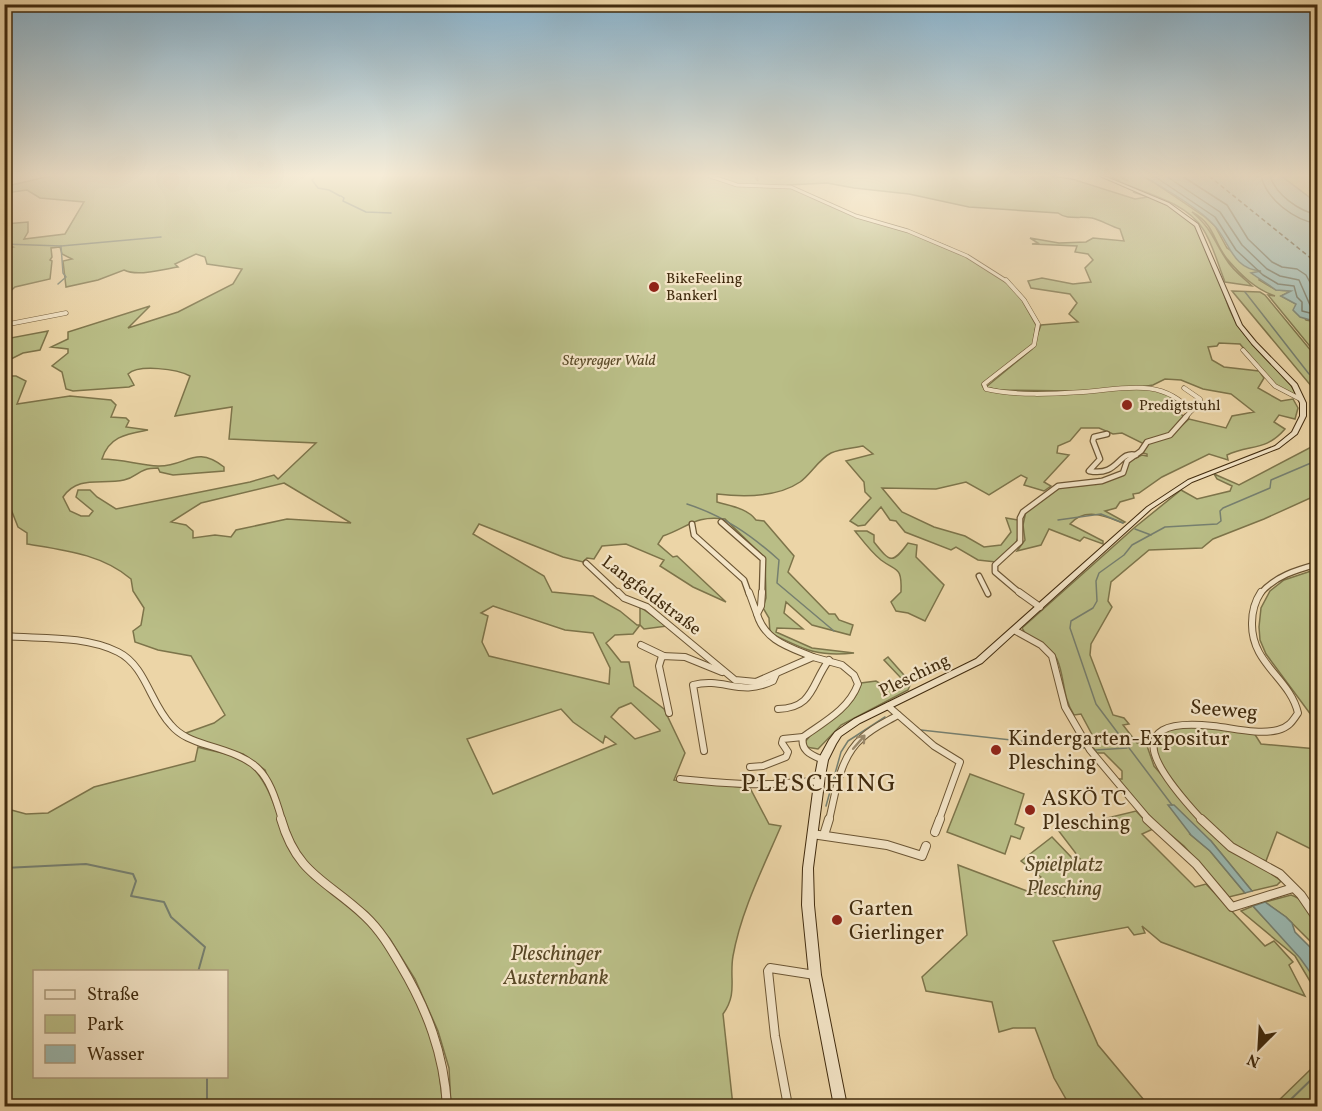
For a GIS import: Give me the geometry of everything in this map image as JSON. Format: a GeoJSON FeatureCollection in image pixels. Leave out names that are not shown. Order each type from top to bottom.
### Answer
{"type":"FeatureCollection","features":[{"type":"Feature","properties":{"kind":"main road"},"geometry":{"type":"LineString","coordinates":[[1198,228],[1242,328],[1292,381],[1302,400]]}},
{"type":"Feature","properties":{"kind":"main road","name":"Plesching"},"geometry":{"type":"LineString","coordinates":[[840,1107],[815,975],[808,905],[808,868],[819,782],[823,760],[832,742],[846,728],[973,665],[1136,519],[1168,494],[1197,478],[1263,454],[1287,440],[1302,420],[1302,400]]}},
{"type":"Feature","properties":{"kind":"street"},"geometry":{"type":"LineString","coordinates":[[899,228],[967,256],[1008,282],[1024,300],[1037,321],[1038,328],[1034,345],[984,384],[986,389],[1072,392],[1110,387],[1157,389],[1174,395],[1191,411]]}},
{"type":"Feature","properties":{"kind":"street"},"geometry":{"type":"LineString","coordinates":[[4,325],[66,313]]}},
{"type":"Feature","properties":{"kind":"street"},"geometry":{"type":"LineString","coordinates":[[1243,350],[1270,384],[1302,400]]}},
{"type":"Feature","properties":{"kind":"street"},"geometry":{"type":"LineString","coordinates":[[1040,606],[1011,587],[995,572],[995,565],[1020,542],[1020,518],[1025,509],[1058,486],[1102,481],[1123,473],[1127,461],[1137,455],[1150,441],[1173,433],[1191,411],[1201,404],[1200,399],[1184,388]]}},
{"type":"Feature","properties":{"kind":"street"},"geometry":{"type":"LineString","coordinates":[[1107,434],[1094,437],[1093,441],[1100,459],[1088,469],[1090,472],[1114,469],[1124,455],[1129,453],[1137,455]]}},
{"type":"Feature","properties":{"kind":"street"},"geometry":{"type":"LineString","coordinates":[[721,522],[763,559],[762,606],[757,614]]}},
{"type":"Feature","properties":{"kind":"street"},"geometry":{"type":"LineString","coordinates":[[692,524],[694,536],[744,580],[762,630],[813,657],[830,660],[850,670],[857,680],[857,690],[838,712],[803,737],[783,739],[782,743],[788,752],[786,757],[763,766],[750,767]]}},
{"type":"Feature","properties":{"kind":"street","name":"Langfeldstraße"},"geometry":{"type":"LineString","coordinates":[[586,563],[624,598],[647,607],[735,680],[750,682],[776,674],[799,661],[813,657]]}},
{"type":"Feature","properties":{"kind":"street","name":"Seeweg"},"geometry":{"type":"LineString","coordinates":[[1317,564],[1292,571],[1270,582],[1259,593],[1253,606],[1251,632],[1254,644],[1266,666],[1296,704],[1298,713],[1294,722],[1281,729],[1266,731],[1194,723],[1169,725],[1157,734],[1152,748],[1160,768],[1214,834],[1236,851],[1273,868],[1304,898],[1317,920]]}},
{"type":"Feature","properties":{"kind":"street"},"geometry":{"type":"LineString","coordinates":[[979,576],[988,594]]}},
{"type":"Feature","properties":{"kind":"street"},"geometry":{"type":"LineString","coordinates":[[1014,630],[1041,645],[1052,656],[1065,707],[1090,750],[1151,823],[1196,864],[1232,907],[1293,888]]}},
{"type":"Feature","properties":{"kind":"street"},"geometry":{"type":"LineString","coordinates":[[4,636],[84,643],[118,652],[137,668],[171,726],[200,745],[241,756],[262,772],[298,860],[364,915],[391,949],[427,1012],[438,1041],[447,1082],[447,1107]]}},
{"type":"Feature","properties":{"kind":"street","name":"Langfeldstraße"},"geometry":{"type":"LineString","coordinates":[[641,645],[664,656],[669,654],[683,656],[726,674]]}},
{"type":"Feature","properties":{"kind":"street"},"geometry":{"type":"LineString","coordinates":[[664,656],[658,666],[669,713]]}},
{"type":"Feature","properties":{"kind":"street"},"geometry":{"type":"LineString","coordinates":[[778,709],[789,710],[808,697],[814,691],[824,666],[830,660]]}},
{"type":"Feature","properties":{"kind":"street","name":"Langfeldstraße"},"geometry":{"type":"LineString","coordinates":[[704,751],[693,685],[703,682],[742,690],[754,689],[773,681],[776,674]]}},
{"type":"Feature","properties":{"kind":"street"},"geometry":{"type":"LineString","coordinates":[[888,706],[934,746],[960,762],[935,832]]}},
{"type":"Feature","properties":{"kind":"street"},"geometry":{"type":"LineString","coordinates":[[824,835],[845,764],[857,742],[868,732],[898,715]]}},
{"type":"Feature","properties":{"kind":"street"},"geometry":{"type":"LineString","coordinates":[[803,737],[802,748],[823,760]]}},
{"type":"Feature","properties":{"kind":"street"},"geometry":{"type":"LineString","coordinates":[[680,779],[733,785],[786,784],[804,780],[819,782]]}},
{"type":"Feature","properties":{"kind":"street"},"geometry":{"type":"LineString","coordinates":[[812,834],[887,845],[922,856],[926,846]]}},
{"type":"Feature","properties":{"kind":"street"},"geometry":{"type":"LineString","coordinates":[[788,1107],[775,1036],[768,971],[770,968],[815,975]]}},
{"type":"Feature","properties":{"kind":"green space"},"geometry":{"type":"Polygon","coordinates":[[[5,228],[28,228],[24,239],[65,234],[69,228],[901,228],[949,247],[1008,281],[1026,300],[1023,302],[1036,325],[1033,345],[982,385],[984,389],[989,391],[1075,391],[999,390],[986,387],[1032,349],[1041,325],[1078,322],[1069,314],[1077,303],[1070,294],[1031,288],[1028,281],[1042,278],[1073,284],[1091,282],[1085,268],[1093,260],[1088,254],[1075,252],[1077,246],[1032,244],[1038,243],[1030,238],[1059,243],[1086,242],[1093,238],[1124,241],[1120,229],[1117,228],[1197,228],[1233,316],[1250,340],[1280,371],[1297,396],[1276,386],[1240,344],[1219,343],[1217,346],[1208,347],[1212,360],[1224,367],[1259,371],[1264,378],[1258,388],[1281,401],[1293,399],[1298,408],[1295,419],[1279,415],[1274,422],[1285,429],[1271,441],[1227,455],[1228,460],[1209,454],[1162,477],[1139,493],[1133,494],[1134,498],[1120,502],[1116,508],[1105,511],[1125,522],[1089,514],[1070,524],[1103,541],[1103,544],[1084,537],[1080,541],[1049,529],[1041,545],[1017,551],[1025,540],[1023,525],[1026,511],[1056,488],[1088,485],[1125,473],[1129,461],[1142,455],[1147,456],[1143,453],[1148,443],[1169,437],[1189,419],[1226,428],[1232,416],[1254,412],[1231,394],[1203,389],[1181,380],[1165,379],[1153,385],[1135,388],[1161,391],[1182,402],[1180,403],[1183,407],[1181,414],[1184,417],[1169,434],[1144,444],[1122,433],[1113,434],[1099,428],[1081,428],[1070,441],[1058,446],[1057,453],[1069,455],[1044,482],[1051,486],[1044,491],[1024,485],[1027,478],[1021,475],[989,495],[966,482],[936,489],[882,488],[902,512],[934,527],[965,536],[984,547],[1001,545],[1011,532],[1006,518],[1018,520],[1019,528],[1015,544],[996,562],[978,560],[956,547],[951,550],[905,532],[896,521],[890,520],[881,507],[865,525],[858,526],[850,521],[871,498],[865,492],[864,482],[846,461],[873,454],[863,446],[831,453],[800,482],[781,491],[738,496],[717,494],[717,502],[738,508],[756,520],[764,521],[794,556],[788,572],[829,614],[835,614],[839,620],[853,625],[850,635],[812,625],[786,602],[784,613],[803,629],[777,628],[776,632],[812,648],[854,653],[819,653],[770,633],[769,618],[763,608],[766,598],[765,558],[725,519],[699,520],[663,536],[658,544],[673,557],[677,556],[726,602],[693,587],[660,566],[664,560],[626,544],[602,546],[594,559],[587,558],[583,562],[563,557],[479,524],[473,534],[544,576],[552,592],[593,596],[640,625],[633,634],[615,635],[606,643],[621,662],[629,662],[634,686],[664,709],[685,753],[674,780],[750,788],[769,824],[781,826],[741,923],[733,956],[732,992],[723,1014],[733,1106],[451,1106],[449,1068],[438,1031],[415,979],[390,939],[367,912],[323,878],[298,853],[265,770],[243,754],[202,744],[186,733],[214,723],[225,715],[191,656],[158,650],[135,642],[133,631],[141,625],[144,608],[133,591],[131,579],[108,564],[82,554],[27,544],[27,533],[18,527],[5,494],[5,376],[16,376],[26,381],[17,404],[70,396],[111,400],[116,405],[111,417],[126,418],[129,421],[126,427],[148,430],[120,437],[109,445],[102,459],[158,466],[205,457],[224,467],[224,471],[173,475],[160,472],[158,468],[151,468],[124,480],[83,483],[69,490],[63,497],[70,511],[81,516],[89,516],[93,511],[76,497],[78,490],[90,490],[116,509],[274,475],[278,479],[316,443],[229,439],[232,407],[175,416],[190,376],[184,373],[149,368],[140,369],[128,374],[134,385],[129,387],[73,391],[66,389],[62,372],[52,366],[68,353],[68,349],[51,347],[68,339],[68,332],[150,306],[128,328],[178,312],[233,284],[242,269],[207,264],[205,257],[196,254],[175,264],[178,267],[143,273],[124,270],[98,280],[66,287],[63,261],[72,259],[62,254],[60,247],[51,248],[50,279],[15,287],[5,296],[4,249],[13,247],[5,244],[5,228]],[[284,483],[201,503],[171,522],[186,525],[193,531],[193,538],[215,535],[231,537],[236,530],[287,519],[351,523],[284,483]],[[493,606],[481,613],[488,616],[482,642],[489,656],[609,684],[610,668],[593,633],[565,630],[493,606]],[[631,703],[619,708],[611,717],[635,739],[660,731],[631,703]],[[561,709],[467,739],[493,794],[616,744],[605,736],[603,743],[573,722],[561,709]]]}},
{"type":"Feature","properties":{"kind":"green space"},"geometry":{"type":"Polygon","coordinates":[[[1207,228],[1232,267],[1252,286],[1225,282],[1213,248],[1203,229],[1207,228]]]}},
{"type":"Feature","properties":{"kind":"green space"},"geometry":{"type":"Polygon","coordinates":[[[1210,228],[1216,228],[1227,248],[1262,271],[1259,280],[1276,290],[1291,291],[1281,296],[1296,304],[1306,320],[1317,322],[1317,355],[1268,295],[1275,296],[1249,281],[1228,260],[1210,228]]]}},
{"type":"Feature","properties":{"kind":"green space"},"geometry":{"type":"Polygon","coordinates":[[[1232,291],[1260,292],[1265,295],[1317,358],[1317,393],[1232,291]]]}},
{"type":"Feature","properties":{"kind":"green space"},"geometry":{"type":"Polygon","coordinates":[[[48,331],[40,350],[23,353],[5,362],[5,339],[48,331]]]}},
{"type":"Feature","properties":{"kind":"green space"},"geometry":{"type":"Polygon","coordinates":[[[1317,444],[1317,495],[1213,539],[1202,548],[1149,550],[1111,582],[1108,601],[1112,607],[1091,644],[1090,655],[1113,715],[1124,718],[1129,724],[1123,725],[1137,743],[1146,743],[1154,766],[1201,820],[1281,881],[1277,885],[1252,891],[1211,841],[1191,835],[1210,851],[1245,893],[1229,897],[1184,846],[1154,821],[1118,779],[1122,779],[1122,771],[1104,753],[1097,753],[1090,743],[1096,742],[1081,714],[1074,715],[1070,708],[1054,654],[1029,637],[1022,628],[1134,528],[1181,490],[1197,499],[1230,491],[1232,486],[1217,479],[1214,474],[1239,485],[1317,444]]]}},
{"type":"Feature","properties":{"kind":"green space"},"geometry":{"type":"Polygon","coordinates":[[[855,531],[867,531],[874,535],[874,542],[884,554],[891,558],[898,555],[908,543],[917,545],[916,557],[944,585],[925,621],[908,613],[896,611],[891,602],[901,592],[899,574],[877,557],[855,531]]]}},
{"type":"Feature","properties":{"kind":"green space"},"geometry":{"type":"Polygon","coordinates":[[[1318,569],[1317,723],[1266,654],[1260,640],[1259,627],[1261,608],[1270,591],[1284,580],[1318,569]]]}},
{"type":"Feature","properties":{"kind":"green space"},"geometry":{"type":"Polygon","coordinates":[[[640,607],[667,626],[644,629],[640,625],[640,607]]]}},
{"type":"Feature","properties":{"kind":"green space"},"geometry":{"type":"Polygon","coordinates":[[[888,657],[911,683],[908,690],[841,725],[818,749],[806,747],[805,742],[811,734],[844,710],[851,702],[861,683],[876,681],[886,687],[899,688],[902,683],[901,678],[884,660],[888,657]]]}},
{"type":"Feature","properties":{"kind":"green space"},"geometry":{"type":"Polygon","coordinates":[[[1190,725],[1254,733],[1261,744],[1317,749],[1317,852],[1277,832],[1266,861],[1236,848],[1213,828],[1177,786],[1160,760],[1157,751],[1158,743],[1165,730],[1190,725]]]}},
{"type":"Feature","properties":{"kind":"green space"},"geometry":{"type":"Polygon","coordinates":[[[198,747],[234,756],[249,765],[258,774],[272,798],[290,851],[312,878],[356,912],[377,933],[405,978],[436,1045],[443,1106],[5,1106],[4,808],[26,814],[48,813],[94,787],[195,761],[198,747]]]}},
{"type":"Feature","properties":{"kind":"green space"},"geometry":{"type":"Polygon","coordinates":[[[970,774],[1024,794],[1015,824],[1024,828],[1020,839],[1011,836],[1005,854],[947,832],[970,774]]]}},
{"type":"Feature","properties":{"kind":"green space","name":"Spielplatz Plesching"},"geometry":{"type":"Polygon","coordinates":[[[1136,811],[1153,829],[1142,834],[1195,887],[1206,884],[1265,946],[1274,941],[1293,962],[1289,965],[1305,996],[1161,942],[1142,926],[1145,933],[1134,935],[1128,927],[1053,941],[1098,1045],[1149,1106],[1070,1106],[1054,1078],[1035,1028],[1013,1028],[999,1032],[992,1002],[926,991],[922,977],[967,935],[958,865],[1027,891],[1066,897],[1030,890],[1041,877],[1021,861],[1052,837],[1074,860],[1084,864],[1058,830],[1136,811]]]}},
{"type":"Feature","properties":{"kind":"green space"},"geometry":{"type":"Polygon","coordinates":[[[1291,895],[1304,904],[1312,917],[1317,948],[1286,917],[1265,902],[1291,895]]]}},
{"type":"Feature","properties":{"kind":"green space"},"geometry":{"type":"Polygon","coordinates":[[[1253,906],[1302,958],[1310,970],[1317,993],[1295,956],[1241,911],[1253,906]]]}},
{"type":"Feature","properties":{"kind":"green space"},"geometry":{"type":"Polygon","coordinates":[[[1311,1069],[1317,1075],[1317,1106],[1273,1106],[1311,1069]]]}},
{"type":"Feature","properties":{"kind":"water"},"geometry":{"type":"Polygon","coordinates":[[[1216,228],[1317,228],[1317,322],[1300,317],[1293,310],[1296,304],[1281,296],[1291,291],[1276,290],[1251,273],[1261,271],[1251,269],[1237,260],[1216,228]]]}},
{"type":"Feature","properties":{"kind":"water"},"geometry":{"type":"Polygon","coordinates":[[[1168,805],[1174,805],[1211,841],[1252,891],[1245,893],[1210,851],[1191,835],[1168,805]]]}},
{"type":"Feature","properties":{"kind":"water"},"geometry":{"type":"Polygon","coordinates":[[[1265,902],[1292,923],[1295,932],[1317,954],[1317,982],[1300,958],[1253,906],[1265,902]]]}},
{"type":"Feature","properties":{"kind":"waterway"},"geometry":{"type":"LineString","coordinates":[[61,246],[161,237]]}},
{"type":"Feature","properties":{"kind":"waterway"},"geometry":{"type":"LineString","coordinates":[[4,244],[61,246]]}},
{"type":"Feature","properties":{"kind":"waterway"},"geometry":{"type":"LineString","coordinates":[[58,284],[66,277],[63,273],[61,246]]}},
{"type":"Feature","properties":{"kind":"waterway"},"geometry":{"type":"LineString","coordinates":[[1245,292],[1309,374],[1318,380]]}},
{"type":"Feature","properties":{"kind":"waterway"},"geometry":{"type":"LineString","coordinates":[[1151,535],[1165,527],[1217,524],[1221,521],[1220,511],[1223,508],[1270,488],[1271,480],[1318,460]]}},
{"type":"Feature","properties":{"kind":"waterway"},"geometry":{"type":"LineString","coordinates":[[687,504],[725,520],[769,551],[779,560],[777,583],[834,631]]}},
{"type":"Feature","properties":{"kind":"waterway"},"geometry":{"type":"LineString","coordinates":[[1058,520],[1101,514],[1123,523]]}},
{"type":"Feature","properties":{"kind":"waterway"},"geometry":{"type":"LineString","coordinates":[[1135,529],[1151,535]]}},
{"type":"Feature","properties":{"kind":"waterway"},"geometry":{"type":"LineString","coordinates":[[1151,535],[1132,545],[1124,555],[1099,573],[1096,581],[1097,601],[1093,608],[1071,621],[1070,628],[1096,704],[1172,805]]}},
{"type":"Feature","properties":{"kind":"waterway"},"geometry":{"type":"LineString","coordinates":[[826,806],[841,752],[848,741],[885,717]]}},
{"type":"Feature","properties":{"kind":"waterway"},"geometry":{"type":"LineString","coordinates":[[921,730],[1085,748]]}},
{"type":"Feature","properties":{"kind":"waterway"},"geometry":{"type":"LineString","coordinates":[[1095,750],[1127,748]]}},
{"type":"Feature","properties":{"kind":"waterway"},"geometry":{"type":"LineString","coordinates":[[749,781],[771,781]]}},
{"type":"Feature","properties":{"kind":"waterway"},"geometry":{"type":"LineString","coordinates":[[4,868],[86,864],[133,874],[136,881],[131,896],[164,902],[171,917],[205,947],[199,970]]}},
{"type":"Feature","properties":{"kind":"waterway"},"geometry":{"type":"LineString","coordinates":[[1284,1106],[1318,1073]]}},
{"type":"Feature","properties":{"kind":"waterway"},"geometry":{"type":"LineString","coordinates":[[207,1078],[207,1106]]}},
{"type":"Feature","properties":{"kind":"ferry route"},"geometry":{"type":"LineString","coordinates":[[1273,228],[1318,264]]}},
{"type":"Feature","properties":{"kind":"place","name":"BikeFeeling Bankerl"},"geometry":{"type":"Point","coordinates":[654,287]}},
{"type":"Feature","properties":{"kind":"place","name":"Predigtstuhl"},"geometry":{"type":"Point","coordinates":[1127,405]}},
{"type":"Feature","properties":{"kind":"place","name":"Kindergarten-Expositur Plesching"},"geometry":{"type":"Point","coordinates":[996,750]}},
{"type":"Feature","properties":{"kind":"place","name":"ASKÖ TC Plesching"},"geometry":{"type":"Point","coordinates":[1030,810]}},
{"type":"Feature","properties":{"kind":"place","name":"Garten Gierlinger"},"geometry":{"type":"Point","coordinates":[837,920]}},
{"type":"Feature","properties":{"kind":"district","name":"PLESCHING"},"geometry":{"type":"Point","coordinates":[819,782]}},
{"type":"Feature","properties":{"kind":"park label","name":"Steyregger Wald"},"geometry":{"type":"Point","coordinates":[609,360]}},
{"type":"Feature","properties":{"kind":"park label","name":"Pleschinger Austernbank"},"geometry":{"type":"Point","coordinates":[556,965]}}]}
